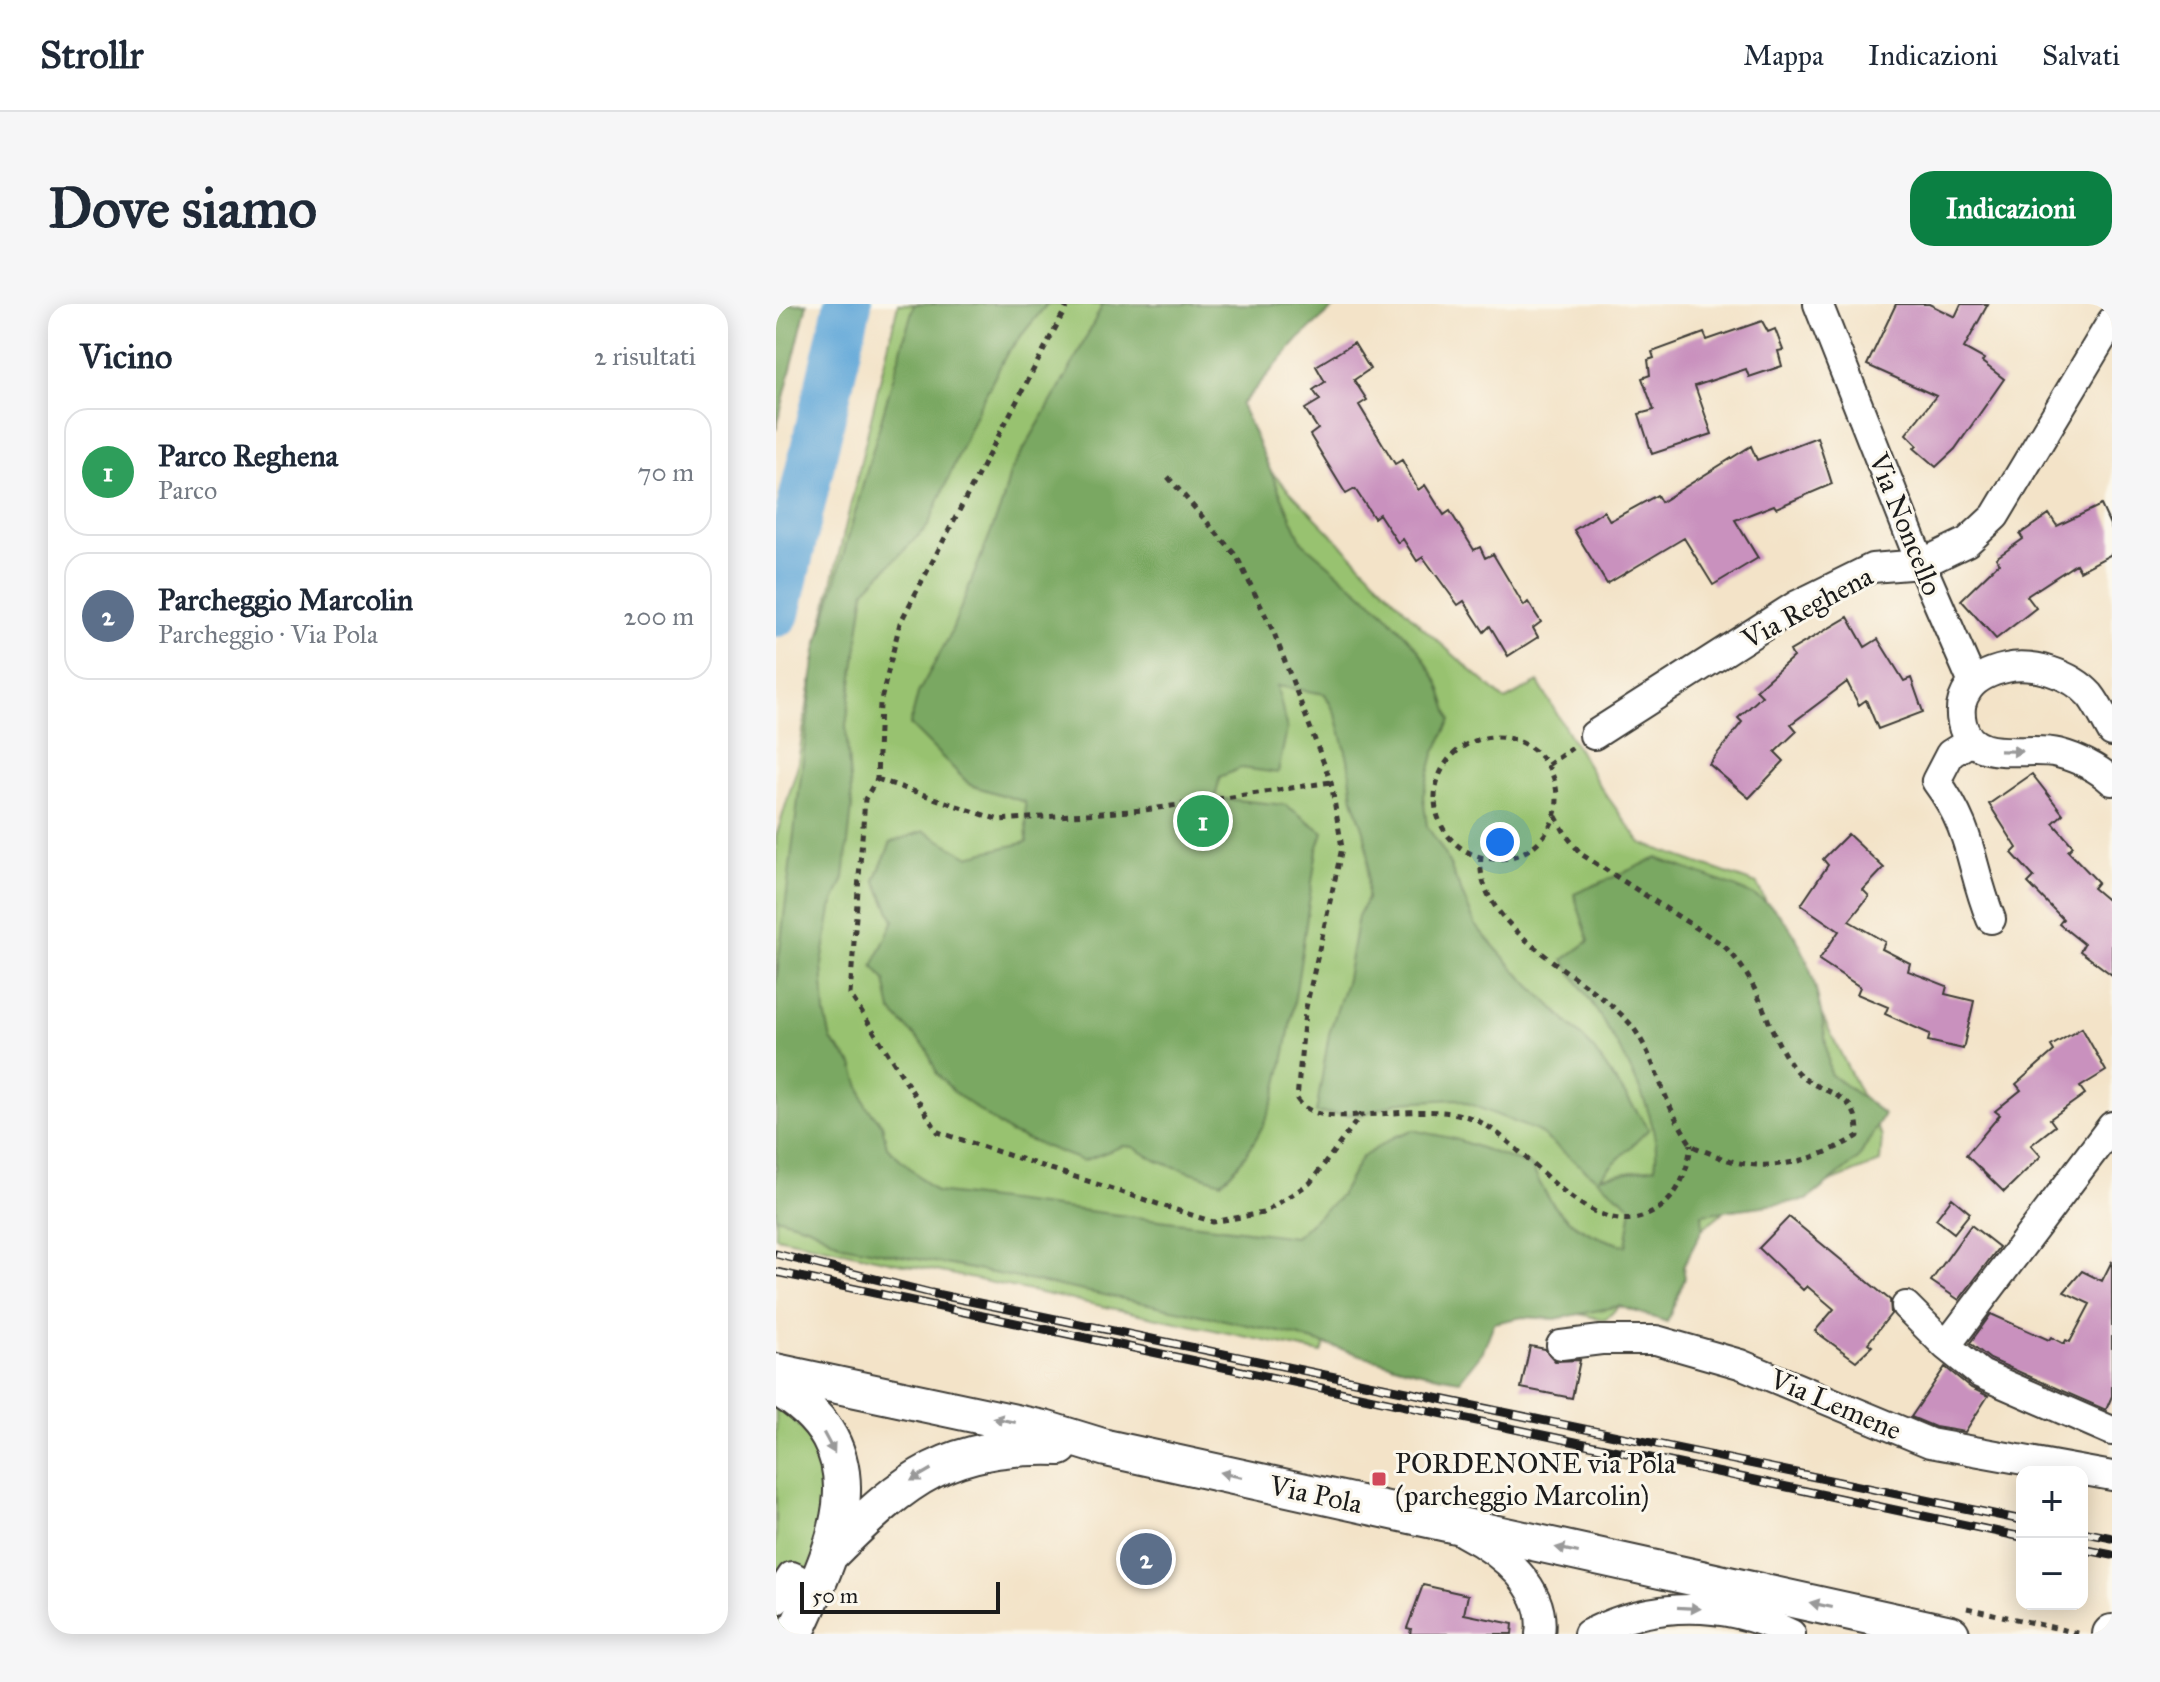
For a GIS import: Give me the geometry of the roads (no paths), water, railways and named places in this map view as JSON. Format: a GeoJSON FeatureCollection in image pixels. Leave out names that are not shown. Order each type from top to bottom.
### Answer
{"type":"FeatureCollection","features":[{"type":"Feature","properties":{"kind":"main road","name":"Via Pola"},"geometry":{"type":"LineString","coordinates":[[776,1372],[1044,1429],[1106,1448],[1947,1634]]}},
{"type":"Feature","properties":{"kind":"main road"},"geometry":{"type":"LineString","coordinates":[[776,1387],[809,1412],[835,1452],[843,1485],[841,1524],[832,1552],[795,1634]]}},
{"type":"Feature","properties":{"kind":"main road"},"geometry":{"type":"LineString","coordinates":[[832,1552],[903,1486],[956,1458],[1023,1446],[1106,1448]]}},
{"type":"Feature","properties":{"kind":"street","name":"Via Noncello"},"geometry":{"type":"LineString","coordinates":[[1818,304],[1921,564],[1973,683]]}},
{"type":"Feature","properties":{"kind":"street","name":"Via Reghena"},"geometry":{"type":"LineString","coordinates":[[1585,740],[1797,605],[1872,568],[1921,564],[1967,542],[1995,516],[2112,321]]}},
{"type":"Feature","properties":{"kind":"street"},"geometry":{"type":"LineString","coordinates":[[2112,732],[2091,696],[2074,681],[2038,668],[2012,667],[1991,671],[1973,683],[1963,696],[1960,709],[1963,726],[1971,741],[1991,751],[2057,752],[2102,771],[2112,781]]}},
{"type":"Feature","properties":{"kind":"street"},"geometry":{"type":"LineString","coordinates":[[1971,741],[1950,754],[1936,781],[1957,809],[1974,855],[1979,890],[1991,919]]}},
{"type":"Feature","properties":{"kind":"street"},"geometry":{"type":"LineString","coordinates":[[1946,1346],[2112,1126]]}},
{"type":"Feature","properties":{"kind":"street"},"geometry":{"type":"LineString","coordinates":[[1906,1306],[1946,1346],[1981,1374],[2112,1431]]}},
{"type":"Feature","properties":{"kind":"street","name":"Via Lemene"},"geometry":{"type":"LineString","coordinates":[[1561,1345],[1601,1340],[1656,1340],[1740,1364],[1930,1443],[2112,1476]]}},
{"type":"Feature","properties":{"kind":"street"},"geometry":{"type":"LineString","coordinates":[[1443,1523],[1482,1543],[1523,1580],[1536,1598],[1542,1621],[1540,1634]]}},
{"type":"Feature","properties":{"kind":"street"},"geometry":{"type":"LineString","coordinates":[[776,1600],[792,1576],[816,1589]]}},
{"type":"Feature","properties":{"kind":"street"},"geometry":{"type":"LineString","coordinates":[[1588,1634],[1612,1622],[1671,1607],[1715,1610],[1772,1624],[1791,1634]]}},
{"type":"Feature","properties":{"kind":"waterway"},"geometry":{"type":"LineString","coordinates":[[776,613],[848,304]]}},
{"type":"Feature","properties":{"kind":"railway"},"geometry":{"type":"LineString","coordinates":[[776,1254],[931,1293],[2016,1519]]}},
{"type":"Feature","properties":{"kind":"railway"},"geometry":{"type":"LineString","coordinates":[[776,1272],[2016,1536]]}},
{"type":"Feature","properties":{"kind":"railway"},"geometry":{"type":"LineString","coordinates":[[2088,1533],[2112,1538]]}},
{"type":"Feature","properties":{"kind":"railway"},"geometry":{"type":"LineString","coordinates":[[2088,1550],[2112,1555]]}},
{"type":"Feature","properties":{"kind":"place","name":"Parco Reghena"},"geometry":{"type":"Point","coordinates":[1203,821]}},
{"type":"Feature","properties":{"kind":"place","name":"PORDENONE via Pola (parcheggio Marcolin)"},"geometry":{"type":"Point","coordinates":[1379,1479]}},
{"type":"Feature","properties":{"kind":"place","name":"Parcheggio Marcolin"},"geometry":{"type":"Point","coordinates":[1146,1559]}}]}
